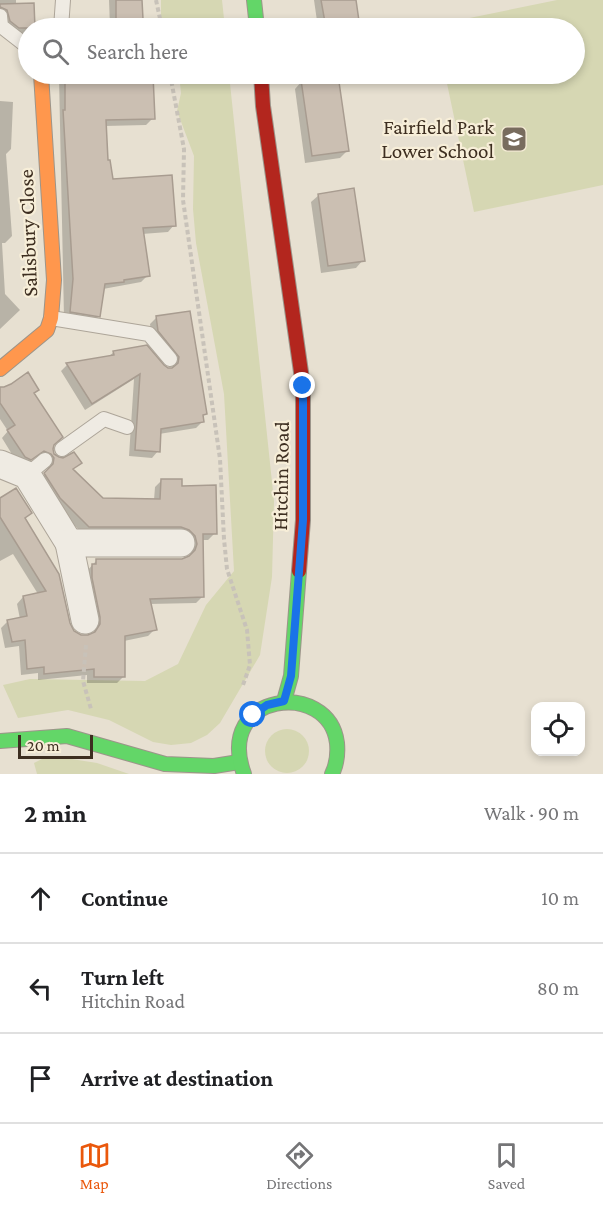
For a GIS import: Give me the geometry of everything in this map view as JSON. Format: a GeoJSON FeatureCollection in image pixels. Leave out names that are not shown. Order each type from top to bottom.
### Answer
{"type":"FeatureCollection","features":[{"type":"Feature","properties":{"kind":"street"},"geometry":{"type":"LineString","coordinates":[[254,0],[255,18]]}},
{"type":"Feature","properties":{"kind":"street","name":"Salisbury Close"},"geometry":{"type":"LineString","coordinates":[[0,369],[47,330],[51,318],[54,280],[42,84]]}},
{"type":"Feature","properties":{"kind":"street","name":"Hitchin Road"},"geometry":{"type":"LineString","coordinates":[[262,84],[303,386],[303,520],[291,676],[284,701]]}},
{"type":"Feature","properties":{"kind":"street"},"geometry":{"type":"LineString","coordinates":[[0,464],[36,467],[69,543],[85,620]]}},
{"type":"Feature","properties":{"kind":"street"},"geometry":{"type":"LineString","coordinates":[[69,543],[181,543]]}},
{"type":"Feature","properties":{"kind":"street"},"geometry":{"type":"LineString","coordinates":[[0,741],[67,736],[165,764],[241,768],[238,745],[243,729],[253,715],[267,705],[284,701],[301,702],[316,710],[329,721],[336,737],[338,754],[332,774]]}},
{"type":"Feature","properties":{"kind":"lane"},"geometry":{"type":"LineString","coordinates":[[62,18],[63,0]]}},
{"type":"Feature","properties":{"kind":"lane"},"geometry":{"type":"LineString","coordinates":[[0,16],[1,26],[18,39]]}},
{"type":"Feature","properties":{"kind":"lane"},"geometry":{"type":"LineString","coordinates":[[51,318],[149,334],[170,359]]}},
{"type":"Feature","properties":{"kind":"lane"},"geometry":{"type":"LineString","coordinates":[[62,448],[104,419],[127,427]]}},
{"type":"Feature","properties":{"kind":"path"},"geometry":{"type":"LineString","coordinates":[[156,0],[160,18]]}},
{"type":"Feature","properties":{"kind":"path"},"geometry":{"type":"LineString","coordinates":[[172,84],[184,149],[183,200],[220,459],[227,569],[247,630],[250,665],[241,693]]}},
{"type":"Feature","properties":{"kind":"path"},"geometry":{"type":"LineString","coordinates":[[85,620],[86,646],[83,681],[91,709]]}},
{"type":"Feature","properties":{"kind":"green space"},"geometry":{"type":"Polygon","coordinates":[[[161,0],[222,0],[224,18],[161,18],[161,0]]]}},
{"type":"Feature","properties":{"kind":"green space"},"geometry":{"type":"Polygon","coordinates":[[[557,0],[603,0],[603,185],[474,212],[447,84],[585,84],[585,18],[469,18],[557,0]]]}},
{"type":"Feature","properties":{"kind":"green space"},"geometry":{"type":"Polygon","coordinates":[[[180,84],[230,84],[274,501],[272,577],[260,655],[220,723],[207,735],[191,743],[171,745],[153,742],[109,720],[68,710],[18,718],[3,685],[30,679],[145,681],[178,664],[206,605],[234,571],[224,394],[196,243],[193,209],[194,156],[177,111],[181,93],[180,84]]]}},
{"type":"Feature","properties":{"kind":"green space"},"geometry":{"type":"Polygon","coordinates":[[[287,729],[302,736],[309,751],[302,766],[287,773],[272,766],[265,751],[272,736],[287,729]]]}},
{"type":"Feature","properties":{"kind":"green space"},"geometry":{"type":"Polygon","coordinates":[[[59,757],[97,763],[129,774],[37,774],[34,763],[42,759],[59,757]]]}},
{"type":"Feature","properties":{"kind":"building"},"geometry":{"type":"Polygon","coordinates":[[[116,0],[142,0],[143,18],[116,18],[116,0]]]}},
{"type":"Feature","properties":{"kind":"building"},"geometry":{"type":"Polygon","coordinates":[[[321,0],[356,0],[359,18],[324,18],[321,0]]]}},
{"type":"Feature","properties":{"kind":"building"},"geometry":{"type":"Polygon","coordinates":[[[34,3],[35,18],[18,18],[18,27],[10,21],[7,10],[0,7],[0,4],[34,3]]]}},
{"type":"Feature","properties":{"kind":"building"},"geometry":{"type":"Polygon","coordinates":[[[65,84],[153,84],[155,119],[106,120],[108,160],[110,160],[113,179],[172,175],[176,226],[143,228],[150,276],[105,284],[100,317],[70,312],[73,279],[63,110],[65,110],[65,84]]]}},
{"type":"Feature","properties":{"kind":"building"},"geometry":{"type":"Polygon","coordinates":[[[302,84],[339,84],[349,151],[312,156],[302,84]]]}},
{"type":"Feature","properties":{"kind":"building"},"geometry":{"type":"Polygon","coordinates":[[[354,188],[365,261],[328,266],[318,194],[354,188]]]}},
{"type":"Feature","properties":{"kind":"building"},"geometry":{"type":"Polygon","coordinates":[[[190,311],[207,414],[203,415],[204,422],[161,429],[160,452],[135,450],[140,374],[92,404],[66,363],[114,355],[113,351],[147,345],[164,365],[172,368],[178,363],[179,357],[158,331],[156,316],[190,311]]]}},
{"type":"Feature","properties":{"kind":"building"},"geometry":{"type":"Polygon","coordinates":[[[28,372],[39,390],[34,393],[63,437],[54,445],[54,454],[63,458],[74,452],[82,463],[73,469],[103,498],[160,499],[161,479],[182,479],[182,486],[216,485],[217,534],[203,534],[204,597],[150,599],[157,630],[125,636],[125,677],[94,677],[94,669],[44,674],[44,667],[27,669],[25,640],[12,642],[7,620],[27,616],[23,596],[46,591],[0,517],[0,498],[16,488],[32,513],[25,518],[59,574],[70,623],[74,631],[81,635],[95,632],[100,624],[92,578],[92,564],[96,564],[96,559],[182,559],[195,550],[197,544],[195,536],[189,530],[181,527],[89,527],[60,498],[44,473],[53,464],[54,458],[51,454],[44,451],[31,460],[25,457],[7,430],[15,425],[0,403],[0,387],[11,384],[28,372]]]}},
{"type":"Feature","properties":{"kind":"traffic: fast"},"geometry":{"type":"LineString","coordinates":[[254,0],[256,18]]}},
{"type":"Feature","properties":{"kind":"traffic: fast"},"geometry":{"type":"LineString","coordinates":[[284,701],[291,676],[299,571]]}},
{"type":"Feature","properties":{"kind":"traffic: fast"},"geometry":{"type":"LineString","coordinates":[[244,774],[239,746],[245,726],[258,711],[276,704],[296,703],[315,709],[329,723],[337,743],[336,763],[332,774]]}},
{"type":"Feature","properties":{"kind":"traffic: fast"},"geometry":{"type":"LineString","coordinates":[[0,741],[67,736],[165,764],[214,766],[239,762]]}},
{"type":"Feature","properties":{"kind":"traffic: slow"},"geometry":{"type":"LineString","coordinates":[[0,369],[47,330],[51,318],[54,280],[42,84]]}},
{"type":"Feature","properties":{"kind":"traffic: jam"},"geometry":{"type":"LineString","coordinates":[[262,84],[303,386],[303,520],[299,571]]}},
{"type":"Feature","properties":{"kind":"place","name":"Fairfield Park Lower School"},"geometry":{"type":"Point","coordinates":[514,139]}},
{"type":"Feature","properties":{"kind":"route"},"geometry":{"type":"LineString","coordinates":[[253,715],[267,705],[284,701],[291,676],[303,520],[303,386]]}}]}
